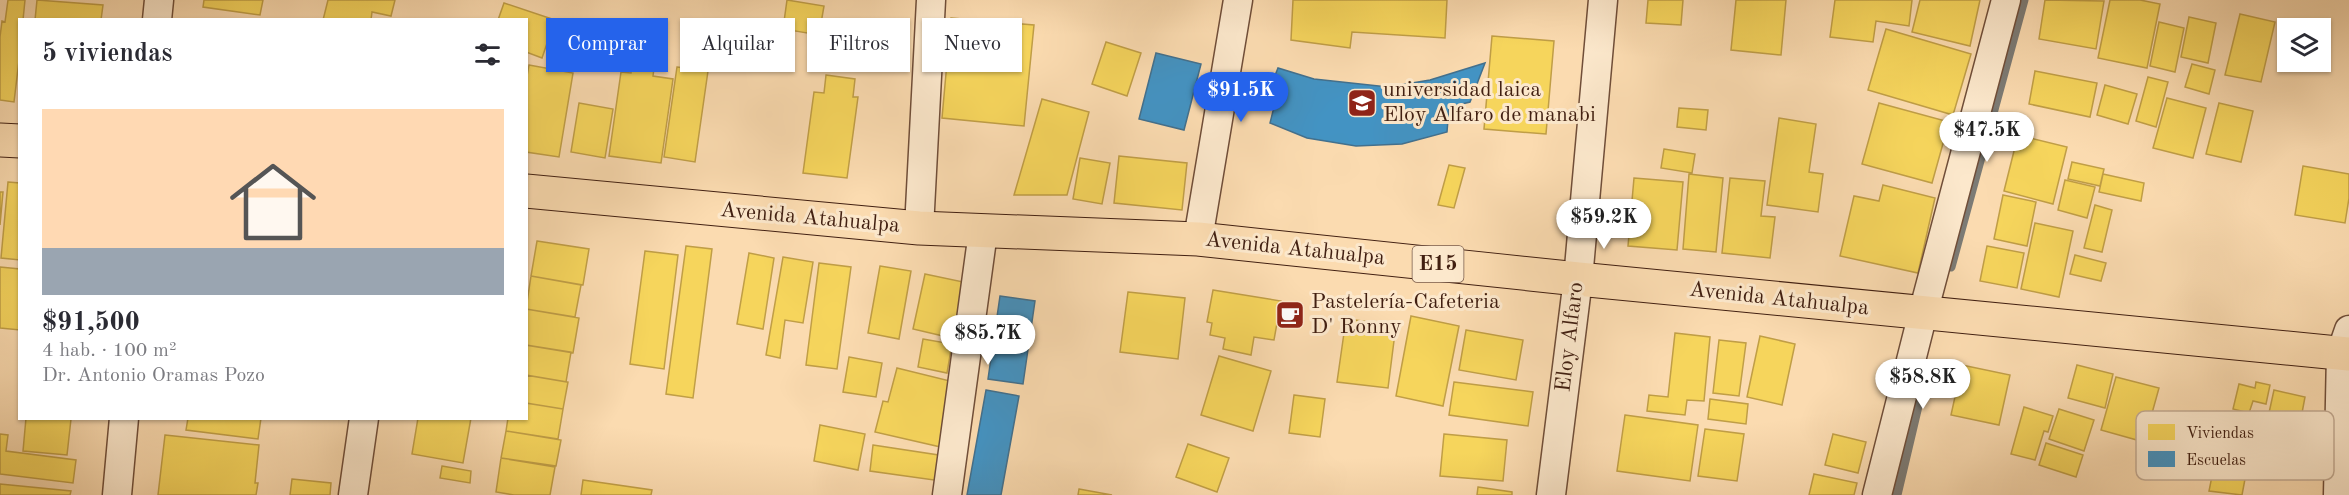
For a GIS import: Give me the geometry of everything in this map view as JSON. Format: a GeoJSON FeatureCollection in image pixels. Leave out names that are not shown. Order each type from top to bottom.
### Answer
{"type":"FeatureCollection","features":[{"type":"Feature","properties":{"kind":"highway"},"geometry":{"type":"LineString","coordinates":[[0,140],[18,141]]}},
{"type":"Feature","properties":{"kind":"highway","name":"Avenida Atahualpa"},"geometry":{"type":"LineString","coordinates":[[528,191],[919,228],[1198,238],[1923,313],[2346,346]]}},
{"type":"Feature","properties":{"kind":"street"},"geometry":{"type":"LineString","coordinates":[[157,18],[159,0]]}},
{"type":"Feature","properties":{"kind":"street"},"geometry":{"type":"LineString","coordinates":[[919,228],[931,0]]}},
{"type":"Feature","properties":{"kind":"street"},"geometry":{"type":"LineString","coordinates":[[1198,238],[1238,0]]}},
{"type":"Feature","properties":{"kind":"street","name":"Eloy Alfaro"},"geometry":{"type":"LineString","coordinates":[[1551,495],[1578,279],[1604,0]]}},
{"type":"Feature","properties":{"kind":"street"},"geometry":{"type":"LineString","coordinates":[[1877,495],[2006,0]]}},
{"type":"Feature","properties":{"kind":"street"},"geometry":{"type":"LineString","coordinates":[[947,495],[983,232]]}},
{"type":"Feature","properties":{"kind":"street"},"geometry":{"type":"LineString","coordinates":[[2338,495],[2346,346]]}},
{"type":"Feature","properties":{"kind":"street"},"geometry":{"type":"LineString","coordinates":[[117,495],[124,420]]}},
{"type":"Feature","properties":{"kind":"street"},"geometry":{"type":"LineString","coordinates":[[353,495],[364,420]]}},
{"type":"Feature","properties":{"kind":"building: Viviendas"},"geometry":{"type":"Polygon","coordinates":[[[8,0],[25,0],[23,18],[18,18],[18,69],[14,102],[0,100],[0,37],[2,21],[5,22],[8,0]]]}},
{"type":"Feature","properties":{"kind":"building: Viviendas"},"geometry":{"type":"Polygon","coordinates":[[[37,0],[103,5],[101,18],[35,18],[37,0]]]}},
{"type":"Feature","properties":{"kind":"building: Viviendas"},"geometry":{"type":"Polygon","coordinates":[[[204,0],[263,0],[260,15],[203,7],[204,0]]]}},
{"type":"Feature","properties":{"kind":"building: Viviendas"},"geometry":{"type":"Polygon","coordinates":[[[328,0],[395,0],[391,16],[372,12],[371,18],[324,18],[328,0]]]}},
{"type":"Feature","properties":{"kind":"building: Viviendas"},"geometry":{"type":"Polygon","coordinates":[[[787,0],[824,6],[822,18],[807,18],[807,33],[795,31],[795,18],[785,18],[787,0]]]}},
{"type":"Feature","properties":{"kind":"building: Viviendas"},"geometry":{"type":"Polygon","coordinates":[[[1293,0],[1447,0],[1445,38],[1352,32],[1350,48],[1291,40],[1293,0]]]}},
{"type":"Feature","properties":{"kind":"building: Viviendas"},"geometry":{"type":"Polygon","coordinates":[[[1648,0],[1683,0],[1681,25],[1646,23],[1648,0]]]}},
{"type":"Feature","properties":{"kind":"building: Viviendas"},"geometry":{"type":"Polygon","coordinates":[[[1736,0],[1786,0],[1781,55],[1731,50],[1736,0]]]}},
{"type":"Feature","properties":{"kind":"building: Viviendas"},"geometry":{"type":"Polygon","coordinates":[[[1835,0],[1912,0],[1909,26],[1876,21],[1873,42],[1830,37],[1835,0]]]}},
{"type":"Feature","properties":{"kind":"building: Viviendas"},"geometry":{"type":"Polygon","coordinates":[[[1920,0],[1980,0],[1970,46],[1912,32],[1920,0]]]}},
{"type":"Feature","properties":{"kind":"building: Viviendas"},"geometry":{"type":"Polygon","coordinates":[[[2045,0],[2104,1],[2096,49],[2039,39],[2045,0]]]}},
{"type":"Feature","properties":{"kind":"building: Viviendas"},"geometry":{"type":"Polygon","coordinates":[[[2110,0],[2140,0],[2160,4],[2147,68],[2098,58],[2110,0]]]}},
{"type":"Feature","properties":{"kind":"building: Viviendas"},"geometry":{"type":"Polygon","coordinates":[[[504,3],[549,18],[546,18],[546,46],[542,58],[528,53],[528,18],[499,18],[504,3]]]}},
{"type":"Feature","properties":{"kind":"building: Viviendas"},"geometry":{"type":"Polygon","coordinates":[[[2240,14],[2275,22],[2261,82],[2225,75],[2240,14]]]}},
{"type":"Feature","properties":{"kind":"building: Viviendas"},"geometry":{"type":"Polygon","coordinates":[[[2189,17],[2216,23],[2208,63],[2181,57],[2189,17]]]}},
{"type":"Feature","properties":{"kind":"building: Viviendas"},"geometry":{"type":"Polygon","coordinates":[[[2159,22],[2184,28],[2175,72],[2150,66],[2159,22]]]}},
{"type":"Feature","properties":{"kind":"building: Viviendas"},"geometry":{"type":"Polygon","coordinates":[[[1022,24],[1034,25],[1024,126],[942,118],[946,72],[1022,72],[1022,24]]]}},
{"type":"Feature","properties":{"kind":"building: Viviendas"},"geometry":{"type":"Polygon","coordinates":[[[1886,29],[1971,54],[1953,115],[1868,90],[1886,29]]]}},
{"type":"Feature","properties":{"kind":"building: Viviendas"},"geometry":{"type":"Polygon","coordinates":[[[1492,36],[1554,41],[1546,134],[1484,129],[1492,36]]]}},
{"type":"Feature","properties":{"kind":"building: Viviendas"},"geometry":{"type":"Polygon","coordinates":[[[1106,42],[1141,53],[1127,96],[1092,84],[1106,42]]]}},
{"type":"Feature","properties":{"kind":"building: Viviendas"},"geometry":{"type":"Polygon","coordinates":[[[2192,64],[2215,70],[2209,94],[2185,87],[2192,64]]]}},
{"type":"Feature","properties":{"kind":"building: Viviendas"},"geometry":{"type":"Polygon","coordinates":[[[529,65],[546,68],[546,72],[573,73],[559,157],[528,152],[529,65]]]}},
{"type":"Feature","properties":{"kind":"building: Viviendas"},"geometry":{"type":"Polygon","coordinates":[[[677,67],[680,67],[680,72],[708,72],[695,162],[664,157],[677,67]]]}},
{"type":"Feature","properties":{"kind":"building: Viviendas"},"geometry":{"type":"Polygon","coordinates":[[[2035,71],[2097,83],[2090,117],[2029,104],[2035,71]]]}},
{"type":"Feature","properties":{"kind":"building: Viviendas"},"geometry":{"type":"Polygon","coordinates":[[[621,72],[654,72],[653,76],[673,79],[661,163],[609,156],[621,72]]]}},
{"type":"Feature","properties":{"kind":"building: Viviendas"},"geometry":{"type":"Polygon","coordinates":[[[826,75],[855,79],[853,97],[858,97],[847,178],[803,173],[814,92],[824,93],[826,75]]]}},
{"type":"Feature","properties":{"kind":"building: Viviendas"},"geometry":{"type":"Polygon","coordinates":[[[2148,77],[2168,82],[2156,127],[2136,121],[2148,77]]]}},
{"type":"Feature","properties":{"kind":"building: Viviendas"},"geometry":{"type":"Polygon","coordinates":[[[2105,85],[2137,94],[2128,124],[2097,115],[2105,85]]]}},
{"type":"Feature","properties":{"kind":"building: Viviendas"},"geometry":{"type":"Polygon","coordinates":[[[2167,98],[2206,108],[2193,158],[2153,148],[2167,98]]]}},
{"type":"Feature","properties":{"kind":"building: Viviendas"},"geometry":{"type":"Polygon","coordinates":[[[1042,99],[1089,112],[1067,195],[1014,195],[1042,99]]]}},
{"type":"Feature","properties":{"kind":"building: Viviendas"},"geometry":{"type":"Polygon","coordinates":[[[579,103],[613,109],[605,158],[571,152],[579,103]]]}},
{"type":"Feature","properties":{"kind":"building: Viviendas"},"geometry":{"type":"Polygon","coordinates":[[[1879,103],[1949,122],[1932,183],[1862,164],[1879,103]]]}},
{"type":"Feature","properties":{"kind":"building: Viviendas"},"geometry":{"type":"Polygon","coordinates":[[[2219,103],[2253,111],[2241,162],[2206,154],[2219,103]]]}},
{"type":"Feature","properties":{"kind":"building: Viviendas"},"geometry":{"type":"Polygon","coordinates":[[[1679,108],[1708,110],[1706,130],[1677,127],[1679,108]]]}},
{"type":"Feature","properties":{"kind":"building: Viviendas"},"geometry":{"type":"Polygon","coordinates":[[[1779,118],[1816,124],[1809,172],[1823,174],[1818,212],[1767,205],[1779,118]]]}},
{"type":"Feature","properties":{"kind":"building: Viviendas"},"geometry":{"type":"Polygon","coordinates":[[[2018,135],[2067,147],[2053,204],[2004,191],[2018,135]]]}},
{"type":"Feature","properties":{"kind":"building: Viviendas"},"geometry":{"type":"Polygon","coordinates":[[[1664,149],[1695,154],[1692,173],[1661,168],[1664,149]]]}},
{"type":"Feature","properties":{"kind":"building: Viviendas"},"geometry":{"type":"Polygon","coordinates":[[[1119,156],[1187,163],[1182,210],[1114,203],[1119,156]]]}},
{"type":"Feature","properties":{"kind":"building: Viviendas"},"geometry":{"type":"Polygon","coordinates":[[[1080,158],[1110,163],[1102,204],[1073,199],[1080,158]]]}},
{"type":"Feature","properties":{"kind":"building: Viviendas"},"geometry":{"type":"Polygon","coordinates":[[[2072,162],[2104,169],[2100,186],[2068,179],[2072,162]]]}},
{"type":"Feature","properties":{"kind":"building: Viviendas"},"geometry":{"type":"Polygon","coordinates":[[[1449,165],[1465,168],[1454,208],[1438,205],[1449,165]]]}},
{"type":"Feature","properties":{"kind":"building: Viviendas"},"geometry":{"type":"Polygon","coordinates":[[[2303,166],[2349,174],[2349,198],[2345,223],[2295,215],[2303,166]]]}},
{"type":"Feature","properties":{"kind":"building: Viviendas"},"geometry":{"type":"Polygon","coordinates":[[[1689,174],[1723,178],[1716,252],[1683,249],[1689,174]]]}},
{"type":"Feature","properties":{"kind":"building: Viviendas"},"geometry":{"type":"Polygon","coordinates":[[[2103,174],[2144,183],[2141,201],[2099,192],[2103,174]]]}},
{"type":"Feature","properties":{"kind":"building: Viviendas"},"geometry":{"type":"Polygon","coordinates":[[[1634,178],[1683,182],[1677,250],[1628,246],[1634,178]]]}},
{"type":"Feature","properties":{"kind":"building: Viviendas"},"geometry":{"type":"Polygon","coordinates":[[[1730,178],[1765,181],[1761,216],[1775,217],[1770,258],[1722,253],[1730,178]]]}},
{"type":"Feature","properties":{"kind":"building: Viviendas"},"geometry":{"type":"Polygon","coordinates":[[[2065,180],[2095,187],[2087,218],[2058,210],[2065,180]]]}},
{"type":"Feature","properties":{"kind":"building: Viviendas"},"geometry":{"type":"Polygon","coordinates":[[[8,182],[18,183],[18,260],[1,258],[8,182]]]}},
{"type":"Feature","properties":{"kind":"building: Viviendas"},"geometry":{"type":"Polygon","coordinates":[[[1883,185],[1935,198],[1918,273],[1840,256],[1854,196],[1879,201],[1883,185]]]}},
{"type":"Feature","properties":{"kind":"building: Viviendas"},"geometry":{"type":"Polygon","coordinates":[[[0,192],[3,192],[0,225],[0,192]]]}},
{"type":"Feature","properties":{"kind":"building: Viviendas"},"geometry":{"type":"Polygon","coordinates":[[[2003,195],[2036,202],[2027,246],[1994,239],[2003,195]]]}},
{"type":"Feature","properties":{"kind":"building: Viviendas"},"geometry":{"type":"Polygon","coordinates":[[[2095,205],[2112,210],[2102,252],[2084,248],[2095,205]]]}},
{"type":"Feature","properties":{"kind":"building: Viviendas"},"geometry":{"type":"Polygon","coordinates":[[[2035,223],[2073,231],[2059,297],[2021,289],[2035,223]]]}},
{"type":"Feature","properties":{"kind":"building: Viviendas"},"geometry":{"type":"Polygon","coordinates":[[[537,241],[589,249],[583,285],[531,276],[537,241]]]}},
{"type":"Feature","properties":{"kind":"building: Viviendas"},"geometry":{"type":"Polygon","coordinates":[[[686,246],[712,249],[693,398],[666,394],[686,246]]]}},
{"type":"Feature","properties":{"kind":"building: Viviendas"},"geometry":{"type":"Polygon","coordinates":[[[1987,246],[2024,253],[2017,288],[1980,281],[1987,246]]]}},
{"type":"Feature","properties":{"kind":"building: Viviendas"},"geometry":{"type":"Polygon","coordinates":[[[645,251],[678,255],[664,369],[630,364],[645,251]]]}},
{"type":"Feature","properties":{"kind":"building: Viviendas"},"geometry":{"type":"Polygon","coordinates":[[[749,253],[774,258],[763,329],[737,324],[749,253]]]}},
{"type":"Feature","properties":{"kind":"building: Viviendas"},"geometry":{"type":"Polygon","coordinates":[[[2075,255],[2106,263],[2101,281],[2070,274],[2075,255]]]}},
{"type":"Feature","properties":{"kind":"building: Viviendas"},"geometry":{"type":"Polygon","coordinates":[[[783,257],[813,262],[803,323],[785,320],[780,358],[766,355],[783,257]]]}},
{"type":"Feature","properties":{"kind":"building: Viviendas"},"geometry":{"type":"Polygon","coordinates":[[[819,263],[851,267],[837,369],[806,365],[819,263]]]}},
{"type":"Feature","properties":{"kind":"building: Viviendas"},"geometry":{"type":"Polygon","coordinates":[[[880,266],[911,271],[899,339],[868,333],[880,266]]]}},
{"type":"Feature","properties":{"kind":"building: Viviendas"},"geometry":{"type":"Polygon","coordinates":[[[0,267],[18,269],[18,330],[0,328],[0,267]]]}},
{"type":"Feature","properties":{"kind":"building: Viviendas"},"geometry":{"type":"Polygon","coordinates":[[[925,274],[968,283],[956,339],[913,329],[925,274]]]}},
{"type":"Feature","properties":{"kind":"building: Viviendas"},"geometry":{"type":"Polygon","coordinates":[[[531,276],[581,285],[575,317],[528,309],[531,276]]]}},
{"type":"Feature","properties":{"kind":"building: Viviendas"},"geometry":{"type":"Polygon","coordinates":[[[1213,290],[1281,301],[1274,340],[1254,337],[1251,355],[1223,349],[1225,338],[1210,335],[1212,323],[1207,322],[1213,290]]]}},
{"type":"Feature","properties":{"kind":"building: Viviendas"},"geometry":{"type":"Polygon","coordinates":[[[1128,292],[1185,298],[1178,359],[1120,352],[1128,292]]]}},
{"type":"Feature","properties":{"kind":"building: Viviendas"},"geometry":{"type":"Polygon","coordinates":[[[528,309],[579,318],[573,353],[528,345],[528,309]]]}},
{"type":"Feature","properties":{"kind":"building: Viviendas"},"geometry":{"type":"Polygon","coordinates":[[[1411,316],[1459,326],[1443,406],[1396,396],[1411,316]]]}},
{"type":"Feature","properties":{"kind":"building: Viviendas"},"geometry":{"type":"Polygon","coordinates":[[[1346,319],[1396,325],[1388,388],[1337,382],[1346,319]]]}},
{"type":"Feature","properties":{"kind":"building: Viviendas"},"geometry":{"type":"Polygon","coordinates":[[[1466,330],[1523,340],[1516,380],[1459,370],[1466,330]]]}},
{"type":"Feature","properties":{"kind":"building: Viviendas"},"geometry":{"type":"Polygon","coordinates":[[[1675,333],[1710,337],[1704,401],[1687,400],[1685,415],[1647,411],[1649,395],[1668,397],[1675,333]]]}},
{"type":"Feature","properties":{"kind":"building: Viviendas"},"geometry":{"type":"Polygon","coordinates":[[[1760,336],[1795,344],[1782,405],[1747,397],[1760,336]]]}},
{"type":"Feature","properties":{"kind":"building: Viviendas"},"geometry":{"type":"Polygon","coordinates":[[[923,339],[952,344],[947,373],[918,367],[923,339]]]}},
{"type":"Feature","properties":{"kind":"building: Viviendas"},"geometry":{"type":"Polygon","coordinates":[[[1719,340],[1746,343],[1739,396],[1713,393],[1719,340]]]}},
{"type":"Feature","properties":{"kind":"building: Viviendas"},"geometry":{"type":"Polygon","coordinates":[[[528,345],[571,352],[566,382],[528,375],[528,345]]]}},
{"type":"Feature","properties":{"kind":"building: Viviendas"},"geometry":{"type":"Polygon","coordinates":[[[1219,356],[1271,371],[1253,431],[1201,415],[1219,356]]]}},
{"type":"Feature","properties":{"kind":"building: Viviendas"},"geometry":{"type":"Polygon","coordinates":[[[849,357],[882,363],[876,397],[843,392],[849,357]]]}},
{"type":"Feature","properties":{"kind":"building: Viviendas"},"geometry":{"type":"Polygon","coordinates":[[[1962,365],[2010,375],[1999,425],[1951,415],[1962,365]]]}},
{"type":"Feature","properties":{"kind":"building: Viviendas"},"geometry":{"type":"Polygon","coordinates":[[[2077,365],[2113,374],[2105,408],[2068,398],[2077,365]]]}},
{"type":"Feature","properties":{"kind":"building: Viviendas"},"geometry":{"type":"Polygon","coordinates":[[[897,368],[954,382],[945,448],[875,432],[883,401],[888,402],[897,368]]]}},
{"type":"Feature","properties":{"kind":"building: Viviendas"},"geometry":{"type":"Polygon","coordinates":[[[528,375],[568,382],[563,409],[528,403],[528,375]]]}},
{"type":"Feature","properties":{"kind":"building: Viviendas"},"geometry":{"type":"Polygon","coordinates":[[[2116,377],[2159,388],[2153,411],[2136,411],[2136,440],[2101,430],[2116,377]]]}},
{"type":"Feature","properties":{"kind":"building: Viviendas"},"geometry":{"type":"Polygon","coordinates":[[[1454,382],[1533,392],[1528,426],[1449,415],[1454,382]]]}},
{"type":"Feature","properties":{"kind":"building: Viviendas"},"geometry":{"type":"Polygon","coordinates":[[[2256,382],[2270,385],[2266,404],[2253,401],[2250,411],[2233,409],[2239,384],[2255,388],[2256,382]]]}},
{"type":"Feature","properties":{"kind":"building: Viviendas"},"geometry":{"type":"Polygon","coordinates":[[[2274,390],[2305,397],[2302,411],[2269,411],[2274,390]]]}},
{"type":"Feature","properties":{"kind":"building: Viviendas"},"geometry":{"type":"Polygon","coordinates":[[[1294,395],[1325,399],[1320,437],[1289,433],[1294,395]]]}},
{"type":"Feature","properties":{"kind":"building: Viviendas"},"geometry":{"type":"Polygon","coordinates":[[[1710,399],[1748,404],[1746,424],[1708,419],[1710,399]]]}},
{"type":"Feature","properties":{"kind":"building: Viviendas"},"geometry":{"type":"Polygon","coordinates":[[[528,403],[563,409],[558,439],[506,431],[508,420],[528,420],[528,403]]]}},
{"type":"Feature","properties":{"kind":"building: Viviendas"},"geometry":{"type":"Polygon","coordinates":[[[2024,407],[2053,416],[2048,432],[2044,431],[2035,460],[2011,454],[2024,407]]]}},
{"type":"Feature","properties":{"kind":"building: Viviendas"},"geometry":{"type":"Polygon","coordinates":[[[2059,409],[2094,420],[2084,451],[2049,439],[2059,409]]]}},
{"type":"Feature","properties":{"kind":"building: Viviendas"},"geometry":{"type":"Polygon","coordinates":[[[1625,415],[1698,425],[1690,481],[1617,471],[1625,415]]]}},
{"type":"Feature","properties":{"kind":"building: Viviendas"},"geometry":{"type":"Polygon","coordinates":[[[26,420],[71,420],[67,455],[23,451],[26,420]]]}},
{"type":"Feature","properties":{"kind":"building: Viviendas"},"geometry":{"type":"Polygon","coordinates":[[[188,420],[261,420],[258,439],[186,430],[188,420]]]}},
{"type":"Feature","properties":{"kind":"building: Viviendas"},"geometry":{"type":"Polygon","coordinates":[[[418,420],[471,420],[463,463],[412,454],[418,420]]]}},
{"type":"Feature","properties":{"kind":"building: Viviendas"},"geometry":{"type":"Polygon","coordinates":[[[820,425],[865,434],[858,470],[814,461],[820,425]]]}},
{"type":"Feature","properties":{"kind":"building: Viviendas"},"geometry":{"type":"Polygon","coordinates":[[[1705,429],[1744,434],[1737,481],[1698,476],[1705,429]]]}},
{"type":"Feature","properties":{"kind":"building: Viviendas"},"geometry":{"type":"Polygon","coordinates":[[[506,431],[561,440],[556,466],[501,458],[506,431]]]}},
{"type":"Feature","properties":{"kind":"building: Viviendas"},"geometry":{"type":"Polygon","coordinates":[[[0,434],[8,435],[6,451],[76,460],[73,483],[0,474],[0,434]]]}},
{"type":"Feature","properties":{"kind":"building: Viviendas"},"geometry":{"type":"Polygon","coordinates":[[[1444,434],[1507,440],[1503,481],[1440,476],[1444,434]]]}},
{"type":"Feature","properties":{"kind":"building: Viviendas"},"geometry":{"type":"Polygon","coordinates":[[[1833,434],[1866,442],[1858,473],[1825,465],[1833,434]]]}},
{"type":"Feature","properties":{"kind":"building: Viviendas"},"geometry":{"type":"Polygon","coordinates":[[[165,435],[259,445],[256,495],[158,495],[165,435]]]}},
{"type":"Feature","properties":{"kind":"building: Viviendas"},"geometry":{"type":"Polygon","coordinates":[[[2046,443],[2083,455],[2076,477],[2039,465],[2046,443]]]}},
{"type":"Feature","properties":{"kind":"building: Viviendas"},"geometry":{"type":"Polygon","coordinates":[[[1188,444],[1229,458],[1217,492],[1176,477],[1188,444]]]}},
{"type":"Feature","properties":{"kind":"building: Viviendas"},"geometry":{"type":"Polygon","coordinates":[[[873,445],[945,456],[941,481],[870,471],[873,445]]]}},
{"type":"Feature","properties":{"kind":"building: Viviendas"},"geometry":{"type":"Polygon","coordinates":[[[501,458],[555,467],[550,495],[514,495],[496,492],[501,458]]]}},
{"type":"Feature","properties":{"kind":"building: Viviendas"},"geometry":{"type":"Polygon","coordinates":[[[442,466],[471,471],[470,483],[440,478],[442,466]]]}},
{"type":"Feature","properties":{"kind":"building: Viviendas"},"geometry":{"type":"Polygon","coordinates":[[[1814,474],[1857,483],[1854,495],[1809,495],[1814,474]]]}},
{"type":"Feature","properties":{"kind":"building: Viviendas"},"geometry":{"type":"Polygon","coordinates":[[[292,479],[331,483],[330,495],[290,495],[292,479]]]}},
{"type":"Feature","properties":{"kind":"building: Viviendas"},"geometry":{"type":"Polygon","coordinates":[[[583,480],[652,490],[651,495],[581,495],[583,480]]]}},
{"type":"Feature","properties":{"kind":"building: Viviendas"},"geometry":{"type":"Polygon","coordinates":[[[2211,480],[2245,480],[2242,495],[2209,491],[2211,480]]]}},
{"type":"Feature","properties":{"kind":"building: Viviendas"},"geometry":{"type":"Polygon","coordinates":[[[0,484],[71,491],[70,495],[0,495],[0,484]]]}},
{"type":"Feature","properties":{"kind":"building: Viviendas"},"geometry":{"type":"Polygon","coordinates":[[[1478,487],[1512,492],[1512,495],[1477,495],[1478,487]]]}},
{"type":"Feature","properties":{"kind":"building: Viviendas"},"geometry":{"type":"Polygon","coordinates":[[[1079,489],[1112,495],[1078,495],[1079,489]]]}},
{"type":"Feature","properties":{"kind":"building: Escuelas"},"geometry":{"type":"Polygon","coordinates":[[[1156,53],[1201,64],[1184,130],[1139,119],[1156,53]]]}},
{"type":"Feature","properties":{"kind":"building: Escuelas"},"geometry":{"type":"Polygon","coordinates":[[[1485,63],[1470,102],[1449,107],[1447,132],[1402,144],[1356,146],[1307,138],[1270,123],[1275,103],[1267,96],[1278,68],[1314,79],[1388,87],[1430,80],[1485,63]]]}},
{"type":"Feature","properties":{"kind":"building: Escuelas"},"geometry":{"type":"Polygon","coordinates":[[[1000,296],[1035,301],[1023,384],[988,379],[1000,296]]]}},
{"type":"Feature","properties":{"kind":"building: Escuelas"},"geometry":{"type":"Polygon","coordinates":[[[986,390],[1019,396],[1001,495],[967,495],[986,390]]]}},
{"type":"Feature","properties":{"kind":"waterway"},"geometry":{"type":"LineString","coordinates":[[1951,267],[2024,0]]}},
{"type":"Feature","properties":{"kind":"waterway"},"geometry":{"type":"LineString","coordinates":[[1897,495],[1928,364]]}},
{"type":"Feature","properties":{"kind":"place","name":"universidad laica Eloy Alfaro de manabi"},"geometry":{"type":"Point","coordinates":[1362,103]}},
{"type":"Feature","properties":{"kind":"place","name":"Pastelería-Cafeteria D' Ronny"},"geometry":{"type":"Point","coordinates":[1290,315]}}]}
